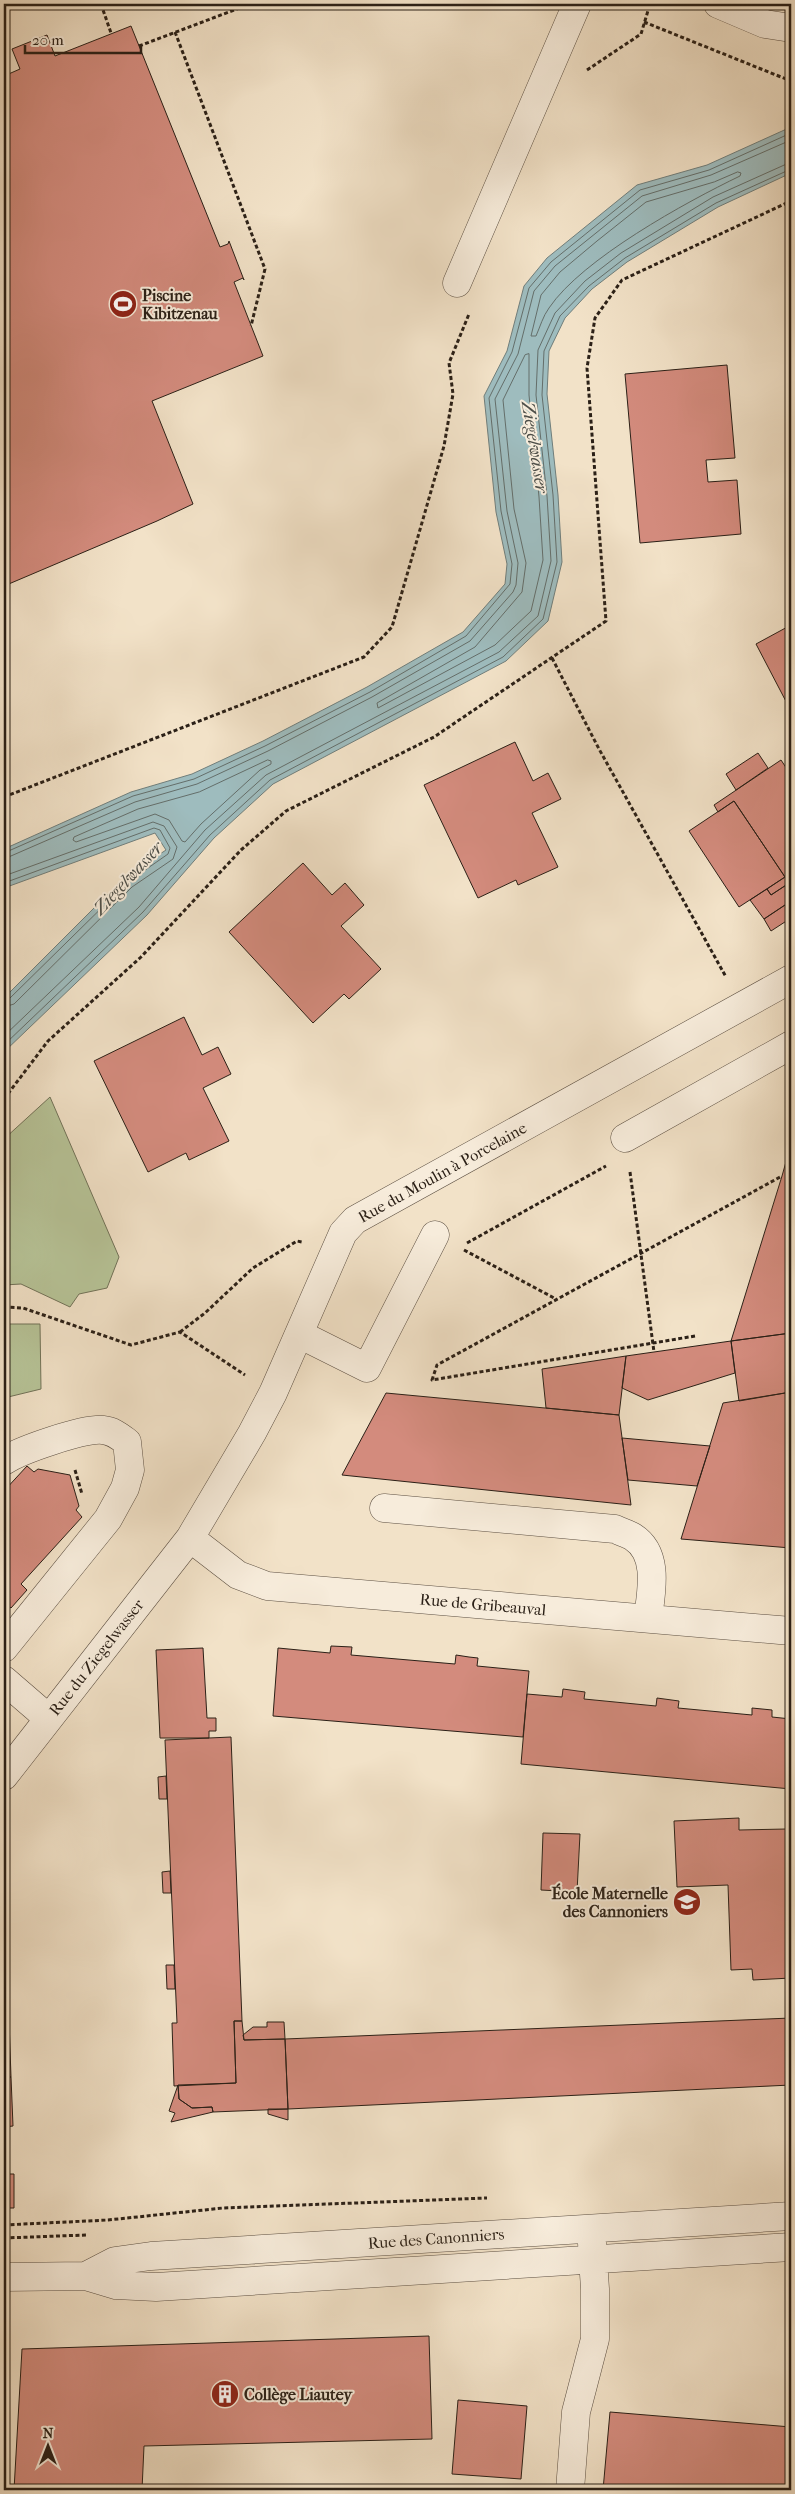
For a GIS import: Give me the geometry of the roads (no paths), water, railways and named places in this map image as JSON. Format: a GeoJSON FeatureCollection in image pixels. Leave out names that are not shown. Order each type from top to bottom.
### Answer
{"type":"FeatureCollection","features":[{"type":"Feature","properties":{"kind":"street"},"geometry":{"type":"LineString","coordinates":[[457,284],[577,4]]}},
{"type":"Feature","properties":{"kind":"street"},"geometry":{"type":"LineString","coordinates":[[718,4],[765,24],[791,28]]}},
{"type":"Feature","properties":{"kind":"street","name":"Rue du Moulin à Porcelaine"},"geometry":{"type":"LineString","coordinates":[[190,1538],[252,1433],[273,1393],[343,1234],[355,1220],[791,979]]}},
{"type":"Feature","properties":{"kind":"street"},"geometry":{"type":"LineString","coordinates":[[626,1146],[791,1045]]}},
{"type":"Feature","properties":{"kind":"street"},"geometry":{"type":"LineString","coordinates":[[299,1334],[367,1368],[435,1235]]}},
{"type":"Feature","properties":{"kind":"street"},"geometry":{"type":"LineString","coordinates":[[4,1461],[14,1454],[66,1437],[102,1430],[116,1433],[127,1442],[130,1470],[125,1488],[108,1518],[4,1648]]}},
{"type":"Feature","properties":{"kind":"street"},"geometry":{"type":"LineString","coordinates":[[384,1508],[615,1530],[634,1538],[648,1556],[652,1580],[648,1618]]}},
{"type":"Feature","properties":{"kind":"street","name":"Rue de Gribeauval"},"geometry":{"type":"LineString","coordinates":[[190,1538],[238,1575],[267,1586],[791,1631]]}},
{"type":"Feature","properties":{"kind":"street","name":"Rue du Ziegelwasser"},"geometry":{"type":"LineString","coordinates":[[4,1776],[190,1538]]}},
{"type":"Feature","properties":{"kind":"street"},"geometry":{"type":"LineString","coordinates":[[4,1680],[48,1718]]}},
{"type":"Feature","properties":{"kind":"street","name":"Rue des Canonniers"},"geometry":{"type":"LineString","coordinates":[[86,2276],[115,2262],[151,2256],[791,2216]]}},
{"type":"Feature","properties":{"kind":"street"},"geometry":{"type":"LineString","coordinates":[[570,2490],[576,2412],[595,2339],[591,2229]]}},
{"type":"Feature","properties":{"kind":"street","name":"Rue des Canonniers"},"geometry":{"type":"LineString","coordinates":[[4,2278],[86,2276],[116,2285],[156,2287],[791,2247]]}},
{"type":"Feature","properties":{"kind":"water","name":"Ziegelwasser"},"geometry":{"type":"Polygon","coordinates":[[[791,127],[791,173],[718,207],[627,262],[592,289],[565,318],[549,351],[547,394],[558,495],[562,562],[548,621],[506,661],[273,784],[214,838],[147,915],[4,1052],[4,998],[124,878],[166,850],[155,833],[4,888],[4,849],[131,792],[192,774],[263,741],[367,687],[463,632],[505,584],[507,564],[496,512],[484,396],[507,351],[524,286],[547,258],[637,185],[707,165],[791,127]]]}},
{"type":"Feature","properties":{"kind":"place","name":"Piscine Kibitzenau"},"geometry":{"type":"Point","coordinates":[123,304]}},
{"type":"Feature","properties":{"kind":"place","name":"École Maternelle des Cannoniers"},"geometry":{"type":"Point","coordinates":[687,1902]}},
{"type":"Feature","properties":{"kind":"place","name":"Collège Liautey"},"geometry":{"type":"Point","coordinates":[225,2394]}}]}
